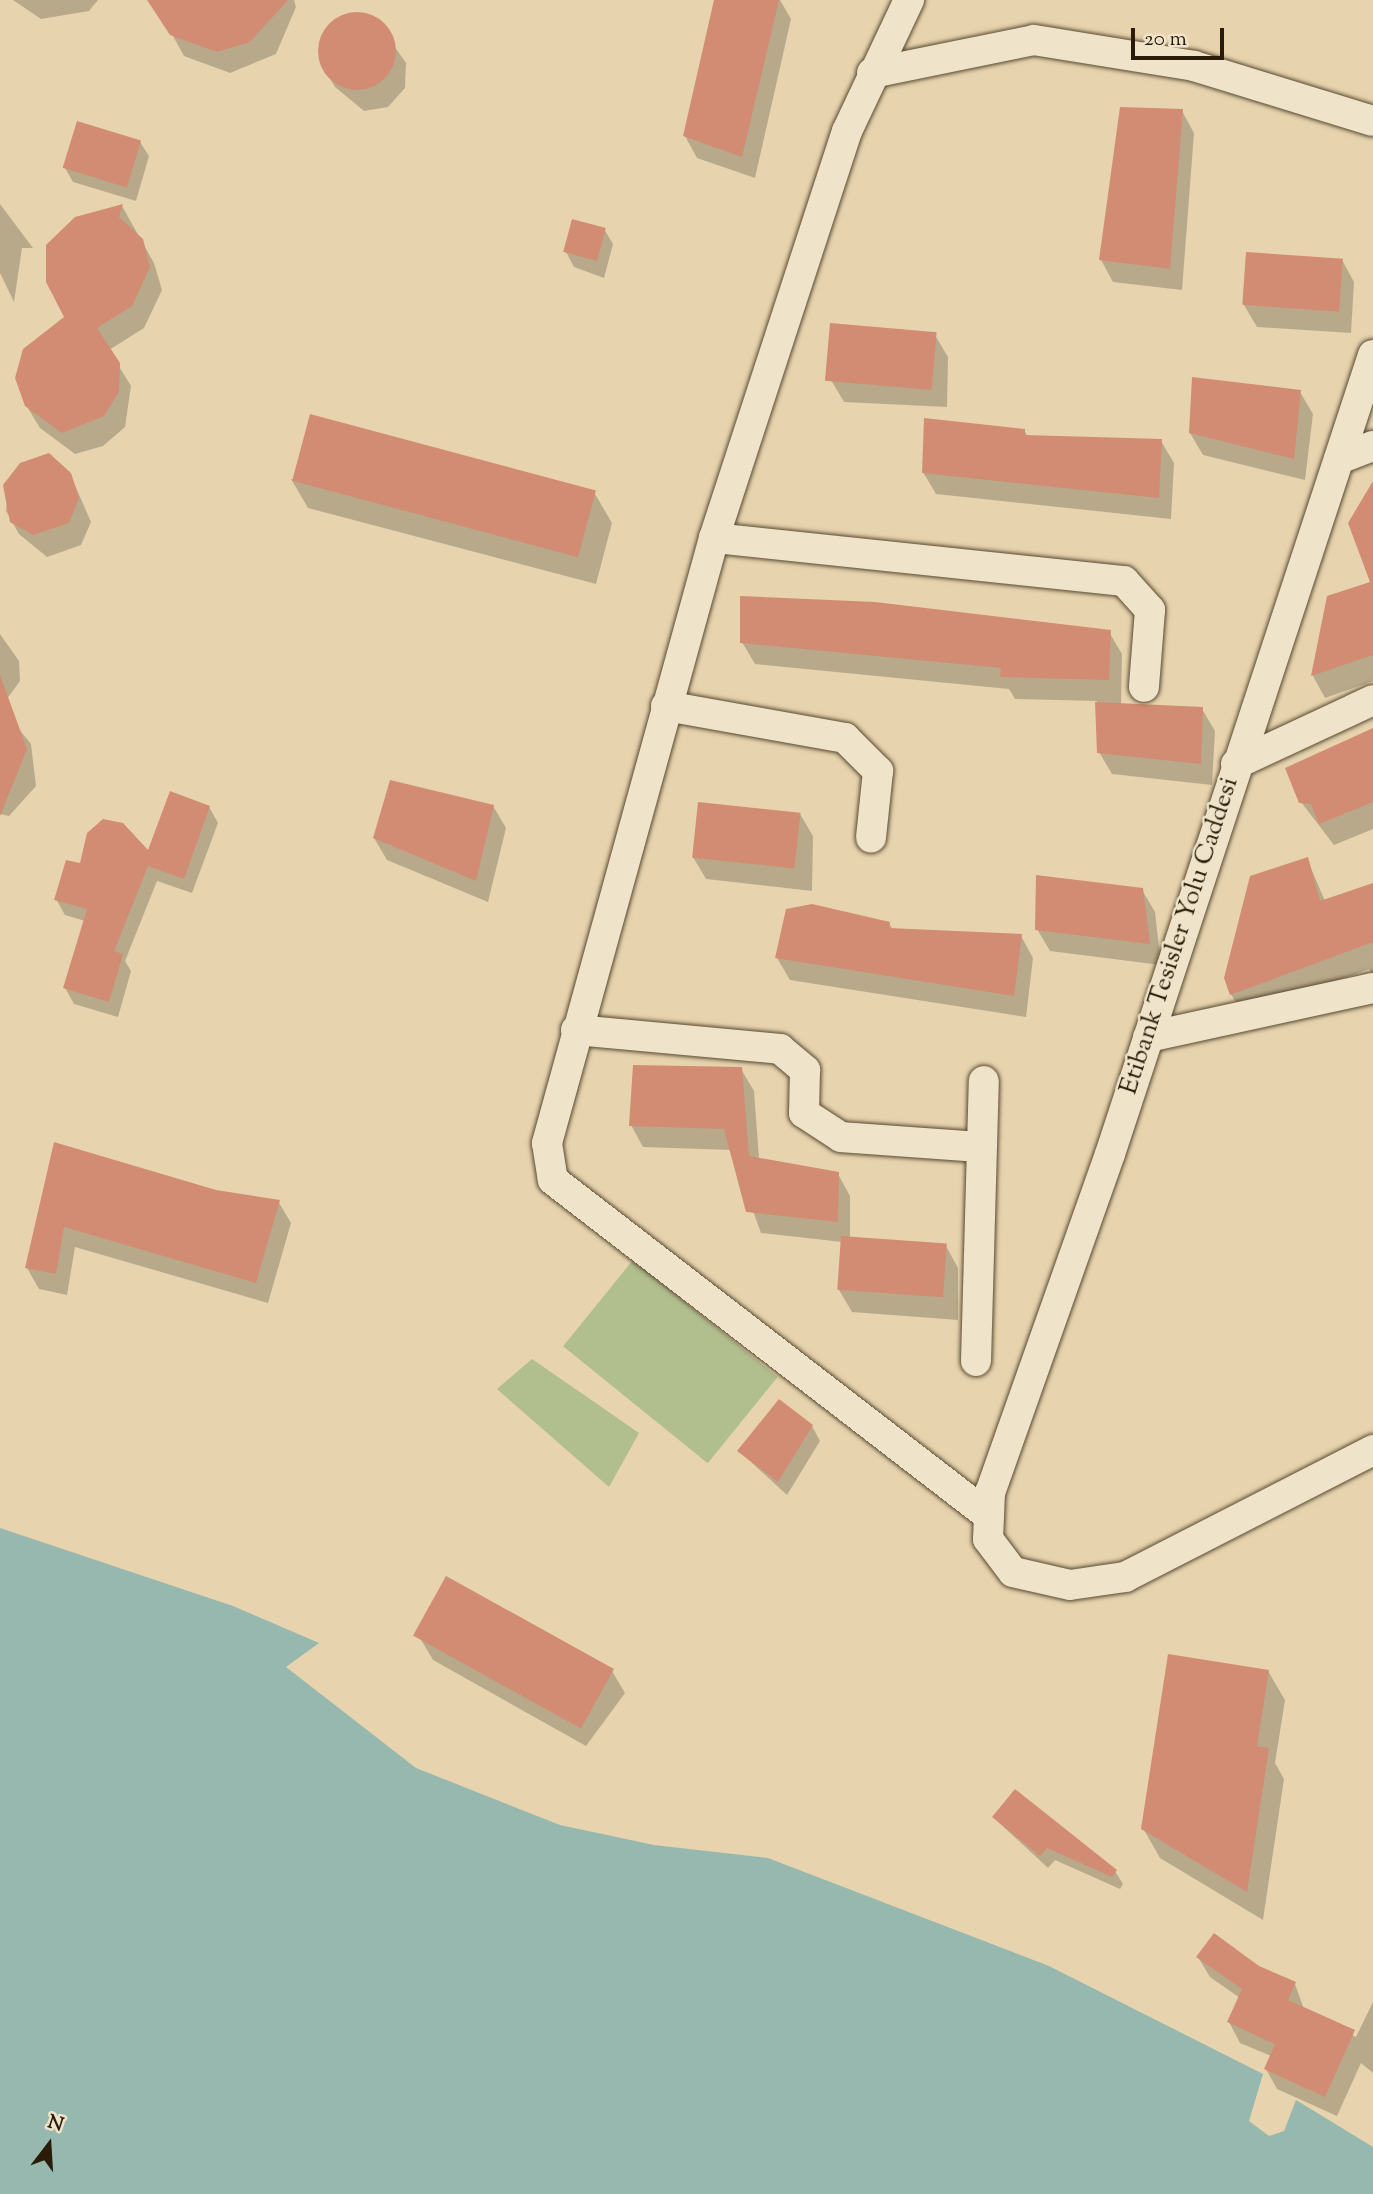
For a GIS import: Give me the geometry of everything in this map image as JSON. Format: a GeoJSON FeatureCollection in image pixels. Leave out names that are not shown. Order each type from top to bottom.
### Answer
{"type":"FeatureCollection","features":[{"type":"Feature","properties":{"kind":"street"},"geometry":{"type":"LineString","coordinates":[[909,0],[872,73],[847,131],[714,538],[576,1030],[547,1143],[553,1180],[989,1516]]}},
{"type":"Feature","properties":{"kind":"street"},"geometry":{"type":"LineString","coordinates":[[872,73],[1034,40],[1194,66],[1373,121]]}},
{"type":"Feature","properties":{"kind":"street","name":"Etibank Tesisler Yolu Caddesi"},"geometry":{"type":"LineString","coordinates":[[1373,355],[1148,1037],[990,1492],[988,1539],[1013,1572],[1070,1586],[1125,1577],[1373,1450]]}},
{"type":"Feature","properties":{"kind":"street"},"geometry":{"type":"LineString","coordinates":[[1339,459],[1373,446]]}},
{"type":"Feature","properties":{"kind":"street"},"geometry":{"type":"LineString","coordinates":[[714,538],[1124,581],[1150,610],[1144,687]]}},
{"type":"Feature","properties":{"kind":"street"},"geometry":{"type":"LineString","coordinates":[[1236,764],[1373,700]]}},
{"type":"Feature","properties":{"kind":"street"},"geometry":{"type":"LineString","coordinates":[[666,706],[845,738],[878,771],[871,838]]}},
{"type":"Feature","properties":{"kind":"street"},"geometry":{"type":"LineString","coordinates":[[1148,1037],[1373,988]]}},
{"type":"Feature","properties":{"kind":"street"},"geometry":{"type":"LineString","coordinates":[[576,1030],[780,1049],[805,1070],[804,1113],[841,1137],[979,1147]]}},
{"type":"Feature","properties":{"kind":"street"},"geometry":{"type":"LineString","coordinates":[[976,1361],[979,1147],[985,1081]]}},
{"type":"Feature","properties":{"kind":"green space"},"geometry":{"type":"Polygon","coordinates":[[[633,1260],[778,1377],[708,1463],[563,1346],[633,1260]]]}},
{"type":"Feature","properties":{"kind":"green space"},"geometry":{"type":"Polygon","coordinates":[[[532,1359],[639,1433],[609,1487],[497,1389],[532,1359]]]}},
{"type":"Feature","properties":{"kind":"water"},"geometry":{"type":"Polygon","coordinates":[[[0,1528],[233,1606],[319,1643],[286,1667],[416,1768],[560,1825],[654,1845],[768,1858],[1049,1966],[1263,2074],[1249,2121],[1269,2136],[1284,2131],[1296,2100],[1373,2147],[1373,2194],[0,2194],[0,1528]]]}},
{"type":"Feature","properties":{"kind":"building"},"geometry":{"type":"Polygon","coordinates":[[[147,0],[288,0],[250,42],[217,52],[170,35],[147,0]]]}},
{"type":"Feature","properties":{"kind":"building"},"geometry":{"type":"Polygon","coordinates":[[[714,0],[779,0],[742,157],[683,136],[714,0]]]}},
{"type":"Feature","properties":{"kind":"building"},"geometry":{"type":"Polygon","coordinates":[[[357,12],[372,15],[384,24],[393,36],[396,51],[393,66],[384,78],[372,87],[357,90],[342,87],[330,78],[321,66],[318,51],[321,36],[330,24],[342,15],[357,12]]]}},
{"type":"Feature","properties":{"kind":"building"},"geometry":{"type":"Polygon","coordinates":[[[1120,107],[1183,109],[1170,269],[1099,260],[1120,107]]]}},
{"type":"Feature","properties":{"kind":"building"},"geometry":{"type":"Polygon","coordinates":[[[77,121],[141,141],[127,187],[63,168],[77,121]]]}},
{"type":"Feature","properties":{"kind":"building"},"geometry":{"type":"Polygon","coordinates":[[[123,204],[119,217],[143,239],[150,267],[132,306],[97,328],[120,363],[119,392],[104,416],[62,433],[25,406],[15,378],[23,349],[64,317],[46,282],[46,245],[75,217],[123,204]]]}},
{"type":"Feature","properties":{"kind":"building"},"geometry":{"type":"Polygon","coordinates":[[[572,219],[606,228],[597,261],[563,252],[572,219]]]}},
{"type":"Feature","properties":{"kind":"building"},"geometry":{"type":"Polygon","coordinates":[[[1246,252],[1343,259],[1339,312],[1242,305],[1246,252]]]}},
{"type":"Feature","properties":{"kind":"building"},"geometry":{"type":"Polygon","coordinates":[[[830,323],[937,332],[932,390],[825,381],[830,323]]]}},
{"type":"Feature","properties":{"kind":"building"},"geometry":{"type":"Polygon","coordinates":[[[1192,377],[1301,390],[1294,459],[1189,433],[1192,377]]]}},
{"type":"Feature","properties":{"kind":"building"},"geometry":{"type":"Polygon","coordinates":[[[310,414],[596,491],[578,557],[292,481],[310,414]]]}},
{"type":"Feature","properties":{"kind":"building"},"geometry":{"type":"Polygon","coordinates":[[[924,418],[1025,429],[1025,435],[1162,439],[1159,498],[922,473],[924,418]]]}},
{"type":"Feature","properties":{"kind":"building"},"geometry":{"type":"Polygon","coordinates":[[[49,453],[71,473],[79,498],[69,523],[33,535],[10,522],[3,485],[20,463],[49,453]]]}},
{"type":"Feature","properties":{"kind":"building"},"geometry":{"type":"Polygon","coordinates":[[[1373,481],[1373,655],[1311,676],[1327,596],[1370,582],[1348,523],[1373,481]]]}},
{"type":"Feature","properties":{"kind":"building"},"geometry":{"type":"Polygon","coordinates":[[[740,596],[875,602],[1111,630],[1109,680],[1000,677],[1001,668],[740,643],[740,596]]]}},
{"type":"Feature","properties":{"kind":"building"},"geometry":{"type":"Polygon","coordinates":[[[0,675],[27,749],[0,816],[0,675]]]}},
{"type":"Feature","properties":{"kind":"building"},"geometry":{"type":"Polygon","coordinates":[[[1095,702],[1203,707],[1201,764],[1097,753],[1095,702]]]}},
{"type":"Feature","properties":{"kind":"building"},"geometry":{"type":"Polygon","coordinates":[[[1373,728],[1373,802],[1319,824],[1311,804],[1299,803],[1285,768],[1373,728]]]}},
{"type":"Feature","properties":{"kind":"building"},"geometry":{"type":"Polygon","coordinates":[[[390,780],[494,805],[476,881],[373,838],[390,780]]]}},
{"type":"Feature","properties":{"kind":"building"},"geometry":{"type":"Polygon","coordinates":[[[170,791],[210,806],[184,879],[148,866],[114,951],[123,954],[109,1002],[63,988],[87,909],[54,900],[66,860],[80,863],[87,833],[103,819],[123,823],[148,850],[170,791]]]}},
{"type":"Feature","properties":{"kind":"building"},"geometry":{"type":"Polygon","coordinates":[[[698,802],[800,813],[795,868],[692,858],[698,802]]]}},
{"type":"Feature","properties":{"kind":"building"},"geometry":{"type":"Polygon","coordinates":[[[1308,857],[1320,901],[1373,883],[1373,942],[1230,995],[1224,978],[1250,876],[1308,857]]]}},
{"type":"Feature","properties":{"kind":"building"},"geometry":{"type":"Polygon","coordinates":[[[1036,875],[1143,888],[1150,944],[1035,930],[1036,875]]]}},
{"type":"Feature","properties":{"kind":"building"},"geometry":{"type":"Polygon","coordinates":[[[812,904],[890,922],[889,928],[1022,934],[1014,996],[775,958],[786,909],[812,904]]]}},
{"type":"Feature","properties":{"kind":"building"},"geometry":{"type":"Polygon","coordinates":[[[633,1065],[742,1067],[749,1156],[839,1172],[838,1222],[746,1212],[724,1129],[629,1126],[633,1065]]]}},
{"type":"Feature","properties":{"kind":"building"},"geometry":{"type":"Polygon","coordinates":[[[54,1142],[216,1190],[280,1200],[256,1283],[64,1227],[56,1274],[25,1268],[54,1142]]]}},
{"type":"Feature","properties":{"kind":"building"},"geometry":{"type":"Polygon","coordinates":[[[841,1236],[947,1243],[943,1297],[837,1290],[841,1236]]]}},
{"type":"Feature","properties":{"kind":"building"},"geometry":{"type":"Polygon","coordinates":[[[779,1399],[813,1425],[778,1482],[737,1451],[779,1399]]]}},
{"type":"Feature","properties":{"kind":"building"},"geometry":{"type":"Polygon","coordinates":[[[446,1576],[614,1669],[581,1729],[413,1635],[446,1576]]]}},
{"type":"Feature","properties":{"kind":"building"},"geometry":{"type":"Polygon","coordinates":[[[1168,1654],[1269,1670],[1257,1746],[1269,1748],[1247,1892],[1141,1829],[1168,1654]]]}},
{"type":"Feature","properties":{"kind":"building"},"geometry":{"type":"Polygon","coordinates":[[[1015,1789],[1117,1870],[1112,1877],[1047,1848],[1040,1856],[992,1817],[1015,1789]]]}},
{"type":"Feature","properties":{"kind":"building"},"geometry":{"type":"Polygon","coordinates":[[[1214,1933],[1259,1966],[1296,1982],[1288,2000],[1355,2030],[1325,2097],[1264,2069],[1275,2044],[1227,2022],[1242,1989],[1196,1957],[1214,1933]]]}}]}
